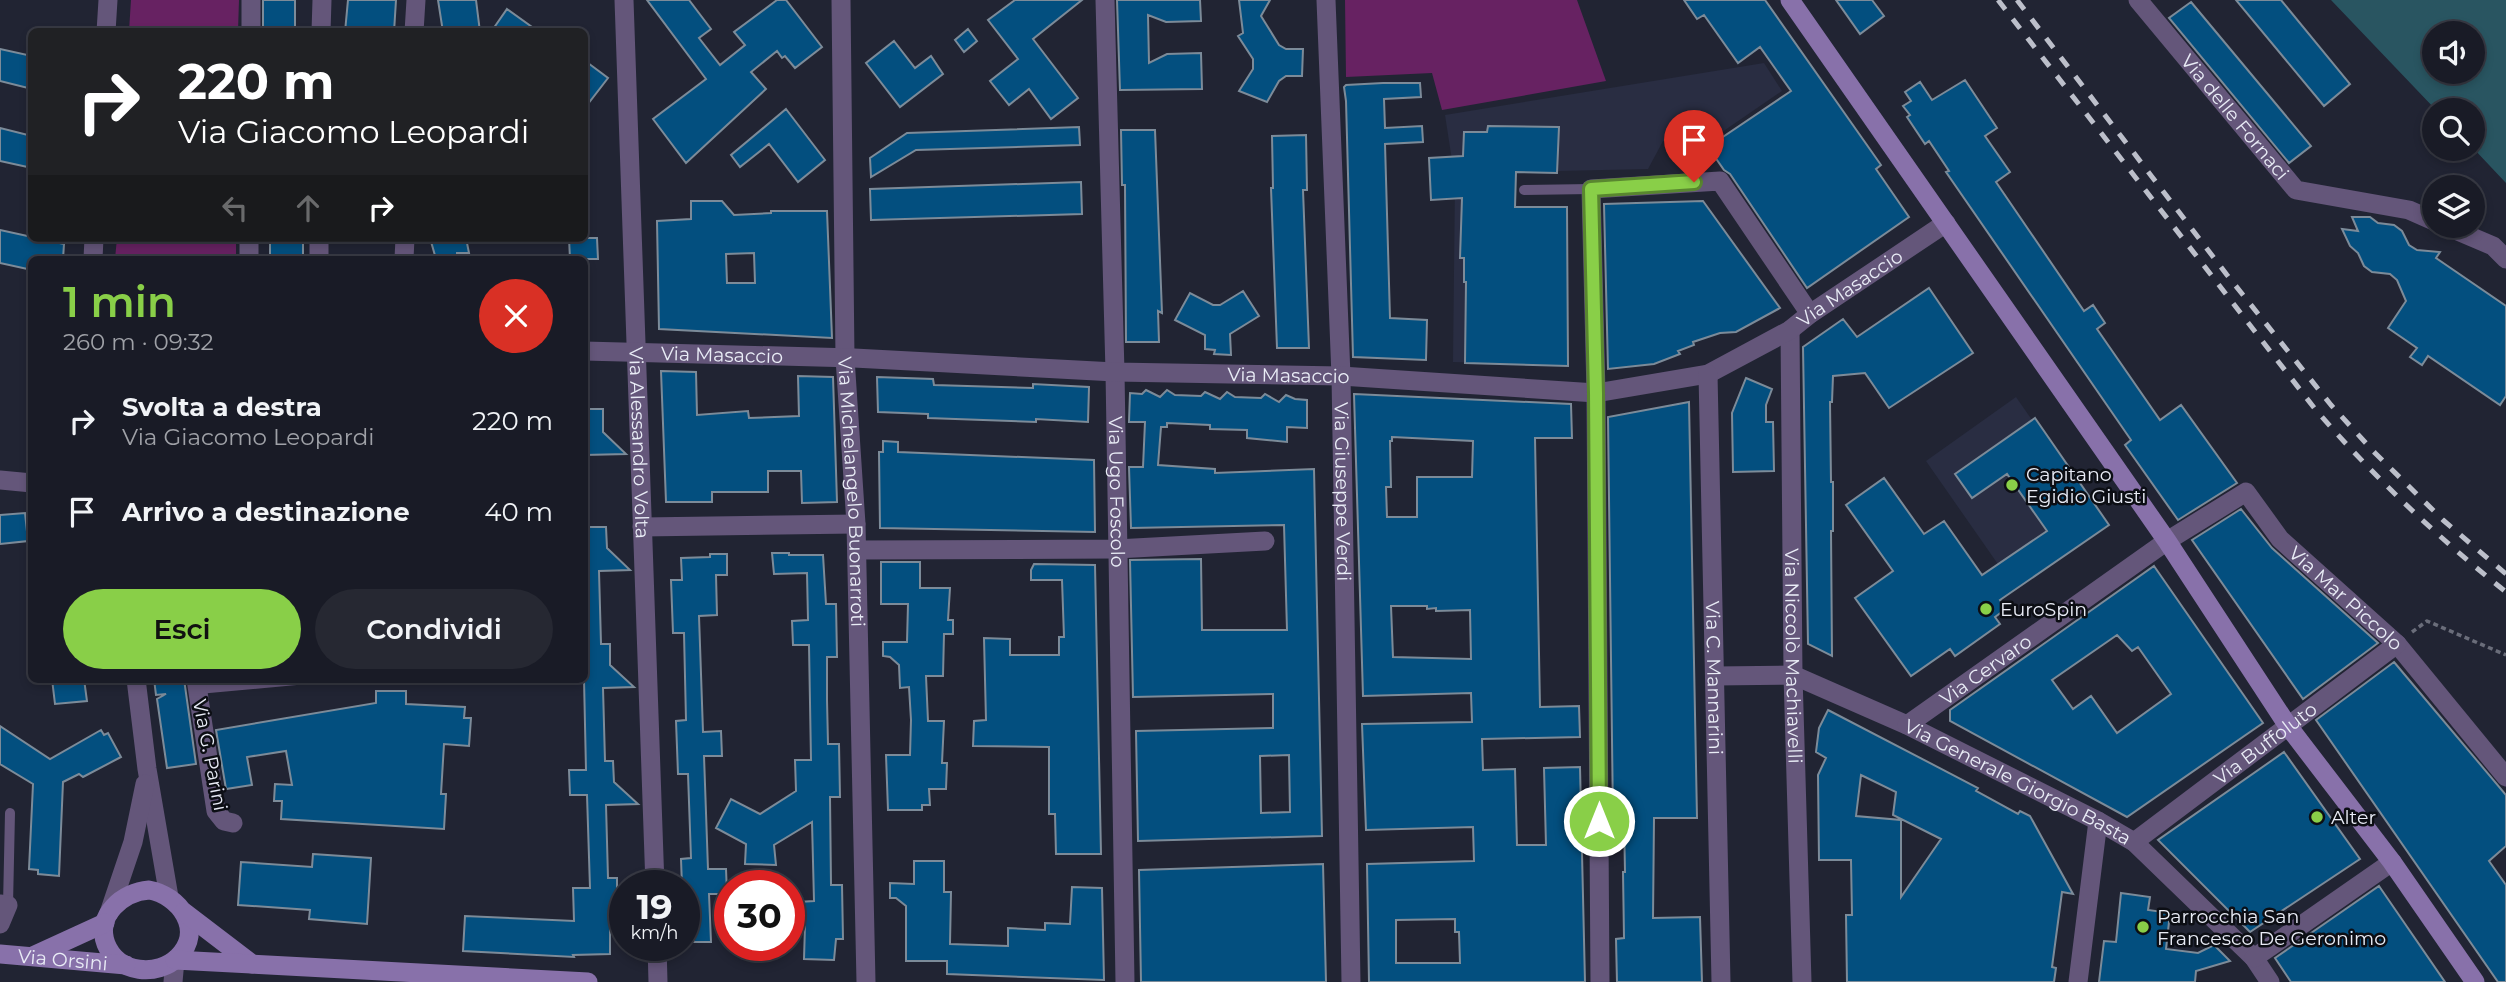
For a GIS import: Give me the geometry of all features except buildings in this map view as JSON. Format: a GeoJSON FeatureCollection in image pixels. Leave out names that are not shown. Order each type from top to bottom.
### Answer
{"type":"FeatureCollection","features":[{"type":"Feature","properties":{"kind":"main road"},"geometry":{"type":"LineString","coordinates":[[1790,0],[2168,541],[2288,726],[2392,862],[2475,982]]}},
{"type":"Feature","properties":{"kind":"main road"},"geometry":{"type":"LineString","coordinates":[[184,912],[189,933],[187,944],[175,960],[166,966],[146,970],[126,965],[118,960],[106,943],[107,919],[121,899],[139,891],[159,892],[169,897],[184,912],[253,964]]}},
{"type":"Feature","properties":{"kind":"main road","name":"Via Orsini"},"geometry":{"type":"LineString","coordinates":[[31,957],[107,919]]}},
{"type":"Feature","properties":{"kind":"main road","name":"Via Orsini"},"geometry":{"type":"LineString","coordinates":[[0,954],[126,965]]}},
{"type":"Feature","properties":{"kind":"main road"},"geometry":{"type":"LineString","coordinates":[[175,960],[588,982]]}},
{"type":"Feature","properties":{"kind":"street"},"geometry":{"type":"LineString","coordinates":[[106,28],[108,0]]}},
{"type":"Feature","properties":{"kind":"street"},"geometry":{"type":"LineString","coordinates":[[250,28],[251,0]]}},
{"type":"Feature","properties":{"kind":"street"},"geometry":{"type":"LineString","coordinates":[[321,28],[322,0]]}},
{"type":"Feature","properties":{"kind":"street"},"geometry":{"type":"LineString","coordinates":[[414,28],[416,0]]}},
{"type":"Feature","properties":{"kind":"street","name":"Via Alessandro Volta"},"geometry":{"type":"LineString","coordinates":[[624,0],[654,870]]}},
{"type":"Feature","properties":{"kind":"street","name":"Via Michelangelo Buonarroti"},"geometry":{"type":"LineString","coordinates":[[841,0],[845,358],[857,550],[866,982]]}},
{"type":"Feature","properties":{"kind":"street","name":"Via Ugo Foscolo"},"geometry":{"type":"LineString","coordinates":[[1105,0],[1115,372],[1125,982]]}},
{"type":"Feature","properties":{"kind":"street","name":"Via Giuseppe Verdi"},"geometry":{"type":"LineString","coordinates":[[1326,0],[1341,376],[1351,982]]}},
{"type":"Feature","properties":{"kind":"street","name":"Via delle Fornaci"},"geometry":{"type":"LineString","coordinates":[[2138,0],[2296,190],[2409,210],[2422,216]]}},
{"type":"Feature","properties":{"kind":"street"},"geometry":{"type":"LineString","coordinates":[[1600,982],[1596,393],[1591,189],[1720,181],[1810,314]]}},
{"type":"Feature","properties":{"kind":"street","name":"Via Masaccio"},"geometry":{"type":"LineString","coordinates":[[588,351],[845,358],[1115,372],[1341,376],[1596,393],[1708,374],[1790,330],[1946,223]]}},
{"type":"Feature","properties":{"kind":"street"},"geometry":{"type":"LineString","coordinates":[[2474,238],[2493,246],[2506,259]]}},
{"type":"Feature","properties":{"kind":"street","name":"Via Niccolò Machiavelli"},"geometry":{"type":"LineString","coordinates":[[1790,330],[1793,675],[1802,982]]}},
{"type":"Feature","properties":{"kind":"street","name":"Via C. Mannarini"},"geometry":{"type":"LineString","coordinates":[[1708,374],[1721,982]]}},
{"type":"Feature","properties":{"kind":"street"},"geometry":{"type":"LineString","coordinates":[[0,480],[28,482]]}},
{"type":"Feature","properties":{"kind":"street","name":"Via Mar Piccolo"},"geometry":{"type":"LineString","coordinates":[[2168,541],[2246,492],[2280,539],[2397,644],[2506,776]]}},
{"type":"Feature","properties":{"kind":"street"},"geometry":{"type":"LineString","coordinates":[[642,527],[856,524]]}},
{"type":"Feature","properties":{"kind":"street"},"geometry":{"type":"LineString","coordinates":[[857,550],[1116,549],[1265,541]]}},
{"type":"Feature","properties":{"kind":"street","name":"Via Cervaro"},"geometry":{"type":"LineString","coordinates":[[1908,725],[2168,541]]}},
{"type":"Feature","properties":{"kind":"street","name":"Via Buffoluto"},"geometry":{"type":"LineString","coordinates":[[2134,842],[2397,644]]}},
{"type":"Feature","properties":{"kind":"street","name":"Via Generale Giorgio Basta"},"geometry":{"type":"LineString","coordinates":[[1715,676],[1793,675],[1908,725],[2098,821],[2134,842],[2254,958],[2270,982]]}},
{"type":"Feature","properties":{"kind":"street"},"geometry":{"type":"LineString","coordinates":[[136,683],[147,769],[169,897]]}},
{"type":"Feature","properties":{"kind":"street","name":"Via G. Parini"},"geometry":{"type":"LineString","coordinates":[[197,684],[216,811],[224,821],[233,823]]}},
{"type":"Feature","properties":{"kind":"street"},"geometry":{"type":"LineString","coordinates":[[107,919],[133,842],[147,769]]}},
{"type":"Feature","properties":{"kind":"street"},"geometry":{"type":"LineString","coordinates":[[2078,982],[2098,821]]}},
{"type":"Feature","properties":{"kind":"street"},"geometry":{"type":"LineString","coordinates":[[2251,982],[2254,958],[2392,862]]}},
{"type":"Feature","properties":{"kind":"street"},"geometry":{"type":"LineString","coordinates":[[0,923],[4,905]]}},
{"type":"Feature","properties":{"kind":"street"},"geometry":{"type":"LineString","coordinates":[[173,982],[175,960]]}},
{"type":"Feature","properties":{"kind":"street"},"geometry":{"type":"LineString","coordinates":[[658,961],[659,982]]}},
{"type":"Feature","properties":{"kind":"lane"},"geometry":{"type":"LineString","coordinates":[[1524,190],[1591,189]]}},
{"type":"Feature","properties":{"kind":"lane"},"geometry":{"type":"LineString","coordinates":[[197,684],[220,683]]}},
{"type":"Feature","properties":{"kind":"lane"},"geometry":{"type":"LineString","coordinates":[[4,905],[10,813]]}},
{"type":"Feature","properties":{"kind":"path"},"geometry":{"type":"LineString","coordinates":[[2397,644],[2427,621],[2506,655]]}},
{"type":"Feature","properties":{"kind":"shaded area"},"geometry":{"type":"Polygon","coordinates":[[[131,0],[239,0],[238,28],[129,28],[131,0]]]}},
{"type":"Feature","properties":{"kind":"shaded area"},"geometry":{"type":"Polygon","coordinates":[[[1345,0],[1577,0],[1606,81],[1442,110],[1432,73],[1346,77],[1345,0]]]}},
{"type":"Feature","properties":{"kind":"shaded area"},"geometry":{"type":"Polygon","coordinates":[[[2331,0],[2506,0],[2506,183],[2485,161],[2485,98],[2425,98],[2331,0]]]}},
{"type":"Feature","properties":{"kind":"shaded area"},"geometry":{"type":"Polygon","coordinates":[[[1764,63],[1782,91],[1709,141],[1663,141],[1648,169],[1516,172],[1514,237],[1517,364],[1453,362],[1455,180],[1445,115],[1764,63]]]}},
{"type":"Feature","properties":{"kind":"shaded area"},"geometry":{"type":"Polygon","coordinates":[[[117,242],[236,242],[236,256],[115,256],[117,242]]]}},
{"type":"Feature","properties":{"kind":"shaded area","name":"Capitano Egidio Giusti"},"geometry":{"type":"Polygon","coordinates":[[[2016,397],[2032,420],[2036,419],[2109,525],[2016,590],[1926,461],[2016,397]]]}},
{"type":"Feature","properties":{"kind":"railway"},"geometry":{"type":"LineString","coordinates":[[1998,0],[2315,409],[2406,505],[2506,592]]}},
{"type":"Feature","properties":{"kind":"railway"},"geometry":{"type":"LineString","coordinates":[[2017,0],[2227,275],[2331,405],[2443,520],[2506,574]]}},
{"type":"Feature","properties":{"kind":"place","name":"Capitano Egidio Giusti"},"geometry":{"type":"Point","coordinates":[2012,485]}},
{"type":"Feature","properties":{"kind":"place","name":"EuroSpin"},"geometry":{"type":"Point","coordinates":[1986,609]}},
{"type":"Feature","properties":{"kind":"place","name":"Alter"},"geometry":{"type":"Point","coordinates":[2317,817]}},
{"type":"Feature","properties":{"kind":"place","name":"Parrocchia San Francesco De Geronimo"},"geometry":{"type":"Point","coordinates":[2143,927]}},
{"type":"Feature","properties":{"kind":"route"},"geometry":{"type":"LineString","coordinates":[[1599,821],[1596,393],[1591,189],[1694,182]]}}]}
